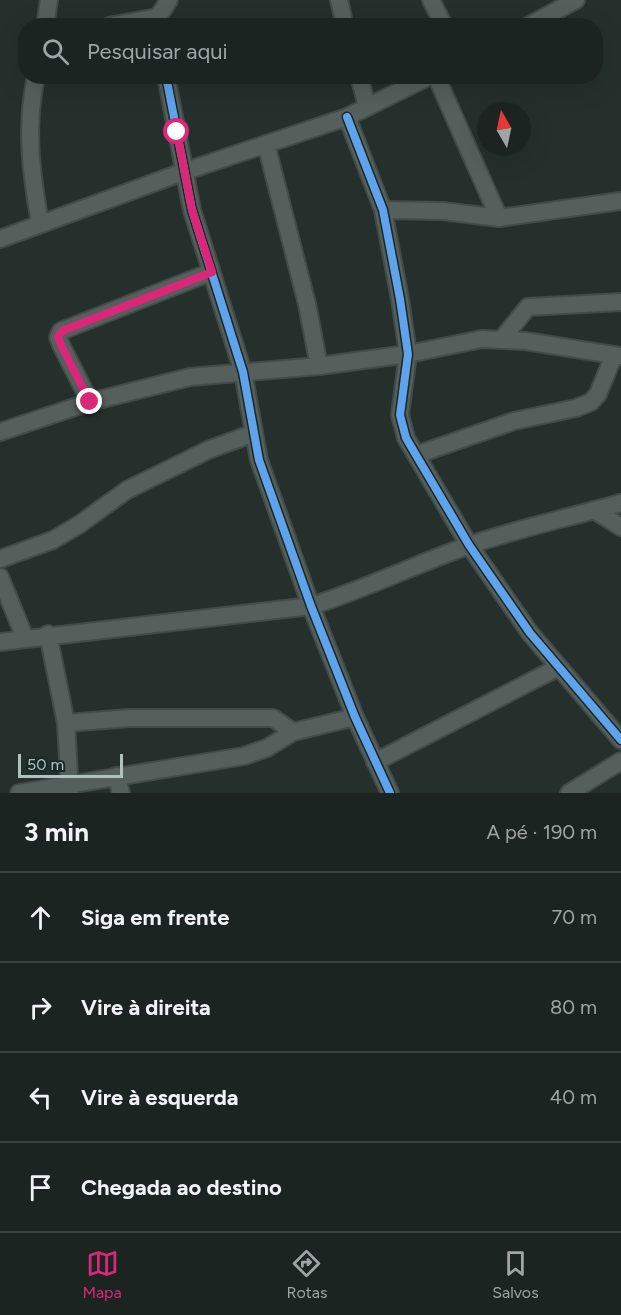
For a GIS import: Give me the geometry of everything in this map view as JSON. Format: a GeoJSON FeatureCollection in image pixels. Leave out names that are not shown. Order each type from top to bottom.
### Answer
{"type":"FeatureCollection","features":[{"type":"Feature","properties":{"kind":"street"},"geometry":{"type":"LineString","coordinates":[[46,18],[49,0]]}},
{"type":"Feature","properties":{"kind":"street"},"geometry":{"type":"LineString","coordinates":[[160,18],[169,0]]}},
{"type":"Feature","properties":{"kind":"street"},"geometry":{"type":"LineString","coordinates":[[339,0],[343,18]]}},
{"type":"Feature","properties":{"kind":"street"},"geometry":{"type":"LineString","coordinates":[[431,0],[440,18]]}},
{"type":"Feature","properties":{"kind":"street"},"geometry":{"type":"LineString","coordinates":[[543,18],[576,0]]}},
{"type":"Feature","properties":{"kind":"street"},"geometry":{"type":"LineString","coordinates":[[34,84],[28,130],[39,223]]}},
{"type":"Feature","properties":{"kind":"street"},"geometry":{"type":"LineString","coordinates":[[167,84],[183,172],[243,372],[265,480],[355,717],[390,793]]}},
{"type":"Feature","properties":{"kind":"street"},"geometry":{"type":"LineString","coordinates":[[361,84],[367,106]]}},
{"type":"Feature","properties":{"kind":"street"},"geometry":{"type":"LineString","coordinates":[[0,239],[183,172],[347,117],[413,84]]}},
{"type":"Feature","properties":{"kind":"street"},"geometry":{"type":"LineString","coordinates":[[440,84],[499,218]]}},
{"type":"Feature","properties":{"kind":"street"},"geometry":{"type":"LineString","coordinates":[[347,117],[383,210],[408,354],[400,415],[406,438],[470,546],[557,668],[621,740]]}},
{"type":"Feature","properties":{"kind":"street"},"geometry":{"type":"LineString","coordinates":[[266,144],[307,304],[319,366]]}},
{"type":"Feature","properties":{"kind":"street"},"geometry":{"type":"LineString","coordinates":[[383,210],[443,211],[499,218],[621,201]]}},
{"type":"Feature","properties":{"kind":"street"},"geometry":{"type":"LineString","coordinates":[[90,402],[61,345],[58,337],[62,331],[212,272]]}},
{"type":"Feature","properties":{"kind":"street"},"geometry":{"type":"LineString","coordinates":[[502,339],[531,306],[567,307],[621,302]]}},
{"type":"Feature","properties":{"kind":"street"},"geometry":{"type":"LineString","coordinates":[[0,432],[90,402],[190,377],[319,366],[408,354],[471,341],[502,339],[617,355],[598,394],[591,402],[576,408],[514,421],[416,455]]}},
{"type":"Feature","properties":{"kind":"street"},"geometry":{"type":"LineString","coordinates":[[0,559],[53,540],[80,524],[126,490],[208,450],[254,433]]}},
{"type":"Feature","properties":{"kind":"street"},"geometry":{"type":"LineString","coordinates":[[0,642],[48,634],[159,625],[311,606],[360,591],[470,546],[540,523],[621,503]]}},
{"type":"Feature","properties":{"kind":"street"},"geometry":{"type":"LineString","coordinates":[[594,510],[621,527]]}},
{"type":"Feature","properties":{"kind":"street"},"geometry":{"type":"LineString","coordinates":[[0,577],[25,638]]}},
{"type":"Feature","properties":{"kind":"street"},"geometry":{"type":"LineString","coordinates":[[48,634],[66,723],[71,788]]}},
{"type":"Feature","properties":{"kind":"street"},"geometry":{"type":"LineString","coordinates":[[375,762],[557,668]]}},
{"type":"Feature","properties":{"kind":"street"},"geometry":{"type":"LineString","coordinates":[[19,793],[71,788],[116,776],[244,756],[267,748],[293,732],[355,717]]}},
{"type":"Feature","properties":{"kind":"street"},"geometry":{"type":"LineString","coordinates":[[66,723],[130,718],[273,718],[293,732]]}},
{"type":"Feature","properties":{"kind":"street"},"geometry":{"type":"LineString","coordinates":[[569,793],[621,761]]}},
{"type":"Feature","properties":{"kind":"street"},"geometry":{"type":"LineString","coordinates":[[116,776],[121,793]]}},
{"type":"Feature","properties":{"kind":"cycle path"},"geometry":{"type":"LineString","coordinates":[[168,84],[192,210],[243,372],[259,460],[311,606],[355,717],[390,793]]}},
{"type":"Feature","properties":{"kind":"cycle path"},"geometry":{"type":"LineString","coordinates":[[347,117],[383,210],[400,299],[408,354],[400,415],[406,438],[469,545],[530,633],[621,740]]}},
{"type":"Feature","properties":{"kind":"route"},"geometry":{"type":"LineString","coordinates":[[90,402],[61,345],[58,337],[62,331],[212,272],[192,210],[177,132]]}}]}
